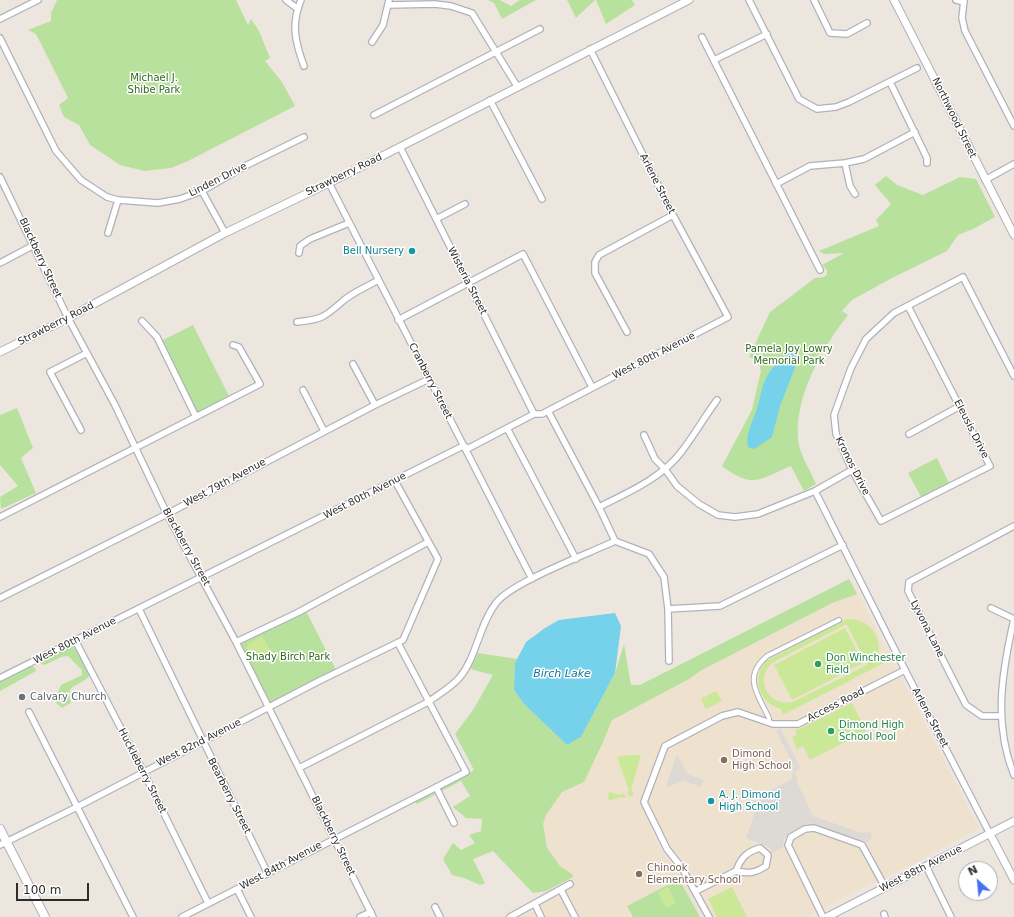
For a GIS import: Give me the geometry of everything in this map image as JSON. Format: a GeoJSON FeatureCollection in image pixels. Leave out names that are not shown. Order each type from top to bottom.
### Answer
{"type":"FeatureCollection","features":[{"type":"Feature","properties":{"kind":"main road"},"geometry":{"type":"LineString","coordinates":[[0,829],[3,843],[45,917]]}},
{"type":"Feature","properties":{"kind":"street"},"geometry":{"type":"LineString","coordinates":[[0,19],[38,0]]}},
{"type":"Feature","properties":{"kind":"street"},"geometry":{"type":"LineString","coordinates":[[286,0],[298,9]]}},
{"type":"Feature","properties":{"kind":"street"},"geometry":{"type":"LineString","coordinates":[[301,0],[294,35],[304,66]]}},
{"type":"Feature","properties":{"kind":"street","name":"Strawberry Road"},"geometry":{"type":"LineString","coordinates":[[0,352],[68,318],[226,233],[329,183],[517,86],[689,0]]}},
{"type":"Feature","properties":{"kind":"street"},"geometry":{"type":"LineString","coordinates":[[750,0],[799,99],[817,109],[836,107],[917,68]]}},
{"type":"Feature","properties":{"kind":"street"},"geometry":{"type":"LineString","coordinates":[[814,0],[830,34],[847,34],[867,23]]}},
{"type":"Feature","properties":{"kind":"street","name":"Northwood Street"},"geometry":{"type":"LineString","coordinates":[[894,0],[1014,235]]}},
{"type":"Feature","properties":{"kind":"street"},"geometry":{"type":"LineString","coordinates":[[956,0],[964,1],[962,18],[965,31],[1014,126]]}},
{"type":"Feature","properties":{"kind":"street"},"geometry":{"type":"LineString","coordinates":[[372,42],[383,25],[389,3],[452,3],[472,13],[517,86]]}},
{"type":"Feature","properties":{"kind":"street"},"geometry":{"type":"LineString","coordinates":[[374,115],[540,29]]}},
{"type":"Feature","properties":{"kind":"street"},"geometry":{"type":"LineString","coordinates":[[714,60],[767,34]]}},
{"type":"Feature","properties":{"kind":"street"},"geometry":{"type":"LineString","coordinates":[[702,37],[820,270]]}},
{"type":"Feature","properties":{"kind":"street","name":"Linden Drive"},"geometry":{"type":"LineString","coordinates":[[0,38],[56,151],[81,180],[107,197],[118,200],[158,203],[180,199],[202,191],[245,166],[304,138]]}},
{"type":"Feature","properties":{"kind":"street","name":"Arlene Street"},"geometry":{"type":"LineString","coordinates":[[590,49],[673,215],[728,317]]}},
{"type":"Feature","properties":{"kind":"street"},"geometry":{"type":"LineString","coordinates":[[890,82],[927,158],[926,163]]}},
{"type":"Feature","properties":{"kind":"street"},"geometry":{"type":"LineString","coordinates":[[490,100],[542,198]]}},
{"type":"Feature","properties":{"kind":"street"},"geometry":{"type":"LineString","coordinates":[[776,184],[810,166],[846,163],[864,159],[915,132]]}},
{"type":"Feature","properties":{"kind":"street","name":"Wisteria Street"},"geometry":{"type":"LineString","coordinates":[[400,147],[534,414]]}},
{"type":"Feature","properties":{"kind":"street"},"geometry":{"type":"LineString","coordinates":[[846,163],[850,186],[855,194]]}},
{"type":"Feature","properties":{"kind":"street"},"geometry":{"type":"LineString","coordinates":[[985,180],[1014,164]]}},
{"type":"Feature","properties":{"kind":"street","name":"Blackberry Street"},"geometry":{"type":"LineString","coordinates":[[0,178],[34,245],[68,318],[167,514],[236,642],[372,914]]}},
{"type":"Feature","properties":{"kind":"street","name":"Cranberry Street"},"geometry":{"type":"LineString","coordinates":[[329,183],[532,579]]}},
{"type":"Feature","properties":{"kind":"street"},"geometry":{"type":"LineString","coordinates":[[202,191],[226,233]]}},
{"type":"Feature","properties":{"kind":"street"},"geometry":{"type":"LineString","coordinates":[[108,233],[118,200]]}},
{"type":"Feature","properties":{"kind":"street"},"geometry":{"type":"LineString","coordinates":[[436,219],[465,204]]}},
{"type":"Feature","properties":{"kind":"street"},"geometry":{"type":"LineString","coordinates":[[627,332],[595,272],[595,262],[599,255],[673,215]]}},
{"type":"Feature","properties":{"kind":"street"},"geometry":{"type":"LineString","coordinates":[[299,254],[300,246],[310,239],[349,223]]}},
{"type":"Feature","properties":{"kind":"street"},"geometry":{"type":"LineString","coordinates":[[0,263],[34,245]]}},
{"type":"Feature","properties":{"kind":"street"},"geometry":{"type":"LineString","coordinates":[[398,320],[523,254],[592,387]]}},
{"type":"Feature","properties":{"kind":"street","name":"Kronos Drive"},"geometry":{"type":"LineString","coordinates":[[881,521],[852,470],[836,434],[834,415],[851,368],[866,339],[894,313],[963,277],[1014,376]]}},
{"type":"Feature","properties":{"kind":"street"},"geometry":{"type":"LineString","coordinates":[[297,322],[314,321],[332,312],[344,300],[378,280]]}},
{"type":"Feature","properties":{"kind":"street","name":"Eleusis Drive"},"geometry":{"type":"LineString","coordinates":[[881,521],[990,466],[908,306]]}},
{"type":"Feature","properties":{"kind":"street","name":"West 80th Avenue"},"geometry":{"type":"LineString","coordinates":[[0,678],[463,446],[469,448],[534,414],[542,414],[728,317]]}},
{"type":"Feature","properties":{"kind":"street"},"geometry":{"type":"LineString","coordinates":[[142,322],[157,337],[196,416]]}},
{"type":"Feature","properties":{"kind":"street"},"geometry":{"type":"LineString","coordinates":[[0,516],[260,384],[239,346],[233,345]]}},
{"type":"Feature","properties":{"kind":"street"},"geometry":{"type":"LineString","coordinates":[[81,430],[50,372],[87,354]]}},
{"type":"Feature","properties":{"kind":"street"},"geometry":{"type":"LineString","coordinates":[[353,364],[375,405]]}},
{"type":"Feature","properties":{"kind":"street","name":"West 79th Avenue"},"geometry":{"type":"LineString","coordinates":[[0,598],[167,514],[324,431],[429,379]]}},
{"type":"Feature","properties":{"kind":"street"},"geometry":{"type":"LineString","coordinates":[[303,390],[324,431]]}},
{"type":"Feature","properties":{"kind":"street"},"geometry":{"type":"LineString","coordinates":[[599,507],[635,489],[665,469],[682,451],[716,400]]}},
{"type":"Feature","properties":{"kind":"street"},"geometry":{"type":"LineString","coordinates":[[909,434],[960,406]]}},
{"type":"Feature","properties":{"kind":"street"},"geometry":{"type":"LineString","coordinates":[[548,411],[599,507],[615,541],[648,554],[664,578],[668,609],[669,661]]}},
{"type":"Feature","properties":{"kind":"street"},"geometry":{"type":"LineString","coordinates":[[507,428],[576,560]]}},
{"type":"Feature","properties":{"kind":"street"},"geometry":{"type":"LineString","coordinates":[[644,435],[655,459],[678,486],[699,504],[718,515],[735,517],[758,514],[815,491],[852,470]]}},
{"type":"Feature","properties":{"kind":"street"},"geometry":{"type":"LineString","coordinates":[[395,481],[438,559],[409,628],[403,640],[398,643],[428,702]]}},
{"type":"Feature","properties":{"kind":"street","name":"Arlene Street"},"geometry":{"type":"LineString","coordinates":[[815,491],[905,670],[1014,880]]}},
{"type":"Feature","properties":{"kind":"street","name":"Lyvona Lane"},"geometry":{"type":"LineString","coordinates":[[1000,716],[982,716],[966,705],[908,591],[909,582],[1014,526]]}},
{"type":"Feature","properties":{"kind":"street"},"geometry":{"type":"LineString","coordinates":[[299,768],[428,702],[459,678],[466,668],[496,603],[506,593],[532,579],[615,541]]}},
{"type":"Feature","properties":{"kind":"street"},"geometry":{"type":"LineString","coordinates":[[236,642],[297,613],[428,542]]}},
{"type":"Feature","properties":{"kind":"street"},"geometry":{"type":"LineString","coordinates":[[668,609],[720,606],[842,545]]}},
{"type":"Feature","properties":{"kind":"street"},"geometry":{"type":"LineString","coordinates":[[991,608],[1014,619],[1004,662],[1000,716],[1014,775]]}},
{"type":"Feature","properties":{"kind":"street","name":"Bearberry Street"},"geometry":{"type":"LineString","coordinates":[[139,609],[202,742],[268,874]]}},
{"type":"Feature","properties":{"kind":"street"},"geometry":{"type":"LineString","coordinates":[[769,722],[769,718],[753,684],[754,674],[759,663],[767,656],[839,620]]}},
{"type":"Feature","properties":{"kind":"street","name":"Huckleberry Street"},"geometry":{"type":"LineString","coordinates":[[75,640],[143,771],[208,903]]}},
{"type":"Feature","properties":{"kind":"street","name":"West 82nd Avenue"},"geometry":{"type":"LineString","coordinates":[[3,843],[77,807],[143,771],[319,681],[398,643]]}},
{"type":"Feature","properties":{"kind":"street","name":"Access Road"},"geometry":{"type":"LineString","coordinates":[[696,891],[682,868],[667,849],[644,802],[665,746],[722,716],[738,712],[769,722],[798,724],[905,670]]}},
{"type":"Feature","properties":{"kind":"street","name":"West 84th Avenue"},"geometry":{"type":"LineString","coordinates":[[182,917],[466,772],[428,702]]}},
{"type":"Feature","properties":{"kind":"street"},"geometry":{"type":"LineString","coordinates":[[29,712],[134,917]]}},
{"type":"Feature","properties":{"kind":"street"},"geometry":{"type":"LineString","coordinates":[[436,787],[454,823]]}},
{"type":"Feature","properties":{"kind":"street","name":"West 88th Avenue"},"geometry":{"type":"LineString","coordinates":[[827,917],[1014,821]]}},
{"type":"Feature","properties":{"kind":"street"},"geometry":{"type":"LineString","coordinates":[[823,917],[788,845],[790,837],[805,829],[814,828],[862,845],[885,887]]}},
{"type":"Feature","properties":{"kind":"street"},"geometry":{"type":"LineString","coordinates":[[709,917],[696,891],[736,871],[748,874],[756,872],[766,866],[768,855],[760,848],[749,851],[741,859],[736,871]]}},
{"type":"Feature","properties":{"kind":"street"},"geometry":{"type":"LineString","coordinates":[[926,866],[951,917]]}},
{"type":"Feature","properties":{"kind":"street"},"geometry":{"type":"LineString","coordinates":[[510,917],[570,884]]}},
{"type":"Feature","properties":{"kind":"street"},"geometry":{"type":"LineString","coordinates":[[237,889],[251,917]]}},
{"type":"Feature","properties":{"kind":"street"},"geometry":{"type":"LineString","coordinates":[[561,890],[575,917]]}},
{"type":"Feature","properties":{"kind":"street"},"geometry":{"type":"LineString","coordinates":[[535,904],[541,917]]}},
{"type":"Feature","properties":{"kind":"street"},"geometry":{"type":"LineString","coordinates":[[435,907],[440,917]]}},
{"type":"Feature","properties":{"kind":"street"},"geometry":{"type":"LineString","coordinates":[[360,917],[372,914]]}},
{"type":"Feature","properties":{"kind":"shaded area","name":"Dimond High School"},"geometry":{"type":"Polygon","coordinates":[[[851,580],[979,828],[919,861],[805,917],[713,917],[691,871],[671,847],[659,823],[650,828],[661,850],[684,880],[703,917],[520,917],[537,909],[535,904],[542,900],[544,894],[479,776],[567,745],[581,737],[595,711],[851,580]]]}},
{"type":"Feature","properties":{"kind":"shaded area"},"geometry":{"type":"Polygon","coordinates":[[[780,728],[800,767],[794,774],[797,776],[797,782],[813,816],[862,833],[870,832],[872,835],[870,841],[867,842],[810,823],[790,832],[784,839],[783,847],[772,853],[769,847],[746,838],[757,806],[753,804],[755,798],[791,780],[794,767],[776,731],[780,728]]]}},
{"type":"Feature","properties":{"kind":"shaded area"},"geometry":{"type":"Polygon","coordinates":[[[677,754],[687,774],[704,780],[701,787],[684,781],[666,787],[677,754]]]}},
{"type":"Feature","properties":{"kind":"green space","name":"Michael J. Shibe Park"},"geometry":{"type":"Polygon","coordinates":[[[57,0],[236,0],[248,25],[251,19],[259,31],[270,58],[265,61],[282,82],[295,106],[188,161],[171,168],[145,171],[120,165],[90,145],[79,125],[64,117],[59,105],[68,98],[36,34],[28,30],[51,21],[51,13],[57,0]]]}},
{"type":"Feature","properties":{"kind":"green space"},"geometry":{"type":"Polygon","coordinates":[[[488,0],[500,0],[511,6],[520,0],[536,0],[502,19],[494,3],[488,0]]]}},
{"type":"Feature","properties":{"kind":"green space"},"geometry":{"type":"Polygon","coordinates":[[[567,0],[595,0],[576,18],[567,0]]]}},
{"type":"Feature","properties":{"kind":"green space"},"geometry":{"type":"Polygon","coordinates":[[[596,0],[632,0],[635,5],[606,24],[596,0]]]}},
{"type":"Feature","properties":{"kind":"green space","name":"Pamela Joy Lowry Memorial Park"},"geometry":{"type":"Polygon","coordinates":[[[886,176],[897,185],[923,195],[960,177],[976,179],[995,217],[958,235],[947,251],[892,278],[852,300],[842,311],[848,315],[828,343],[819,359],[804,394],[800,411],[798,428],[800,450],[816,484],[804,491],[791,466],[756,480],[741,478],[722,466],[752,410],[761,371],[758,360],[749,357],[770,312],[815,278],[824,277],[827,274],[827,270],[822,265],[844,253],[824,254],[819,251],[879,226],[876,220],[891,204],[875,185],[886,176]]]}},
{"type":"Feature","properties":{"kind":"green space"},"geometry":{"type":"Polygon","coordinates":[[[193,325],[229,396],[196,413],[161,341],[193,325]]]}},
{"type":"Feature","properties":{"kind":"green space"},"geometry":{"type":"Polygon","coordinates":[[[17,408],[33,448],[21,458],[36,493],[1,509],[0,497],[18,486],[0,465],[0,415],[17,408]]]}},
{"type":"Feature","properties":{"kind":"green space"},"geometry":{"type":"Polygon","coordinates":[[[937,458],[949,483],[921,497],[908,473],[937,458]]]}},
{"type":"Feature","properties":{"kind":"green space"},"geometry":{"type":"Polygon","coordinates":[[[849,579],[857,594],[832,603],[700,671],[689,679],[612,720],[584,782],[562,792],[546,815],[543,824],[547,848],[560,866],[573,875],[573,877],[546,891],[533,893],[493,851],[473,859],[485,883],[480,885],[464,878],[452,875],[443,859],[453,843],[461,850],[475,843],[469,835],[481,831],[482,819],[466,818],[453,807],[470,796],[461,781],[417,804],[415,802],[466,776],[474,770],[455,734],[473,710],[493,675],[470,669],[478,653],[517,659],[515,663],[514,690],[524,704],[567,745],[581,737],[615,673],[624,644],[631,685],[640,685],[849,579]]]}},
{"type":"Feature","properties":{"kind":"green space","name":"Shady Birch Park"},"geometry":{"type":"Polygon","coordinates":[[[306,611],[336,670],[269,704],[239,645],[306,611]]]}},
{"type":"Feature","properties":{"kind":"green space"},"geometry":{"type":"Polygon","coordinates":[[[848,619],[856,620],[869,626],[874,631],[879,644],[877,660],[881,658],[884,663],[783,715],[781,709],[773,706],[763,696],[758,682],[761,668],[766,661],[839,622],[848,619]],[[847,625],[772,663],[764,678],[767,692],[772,698],[786,702],[795,701],[865,666],[867,664],[847,625]]]}},
{"type":"Feature","properties":{"kind":"green space","name":"Don Winchester Field"},"geometry":{"type":"Polygon","coordinates":[[[845,628],[863,663],[792,700],[774,665],[845,628]]]}},
{"type":"Feature","properties":{"kind":"green space"},"geometry":{"type":"Polygon","coordinates":[[[262,636],[271,651],[255,659],[247,648],[248,644],[262,636]]]}},
{"type":"Feature","properties":{"kind":"green space"},"geometry":{"type":"Polygon","coordinates":[[[71,646],[76,649],[90,675],[72,688],[69,696],[71,703],[62,708],[56,703],[55,699],[61,685],[82,675],[82,670],[68,656],[61,657],[45,665],[40,663],[41,659],[71,646]]]}},
{"type":"Feature","properties":{"kind":"green space"},"geometry":{"type":"Polygon","coordinates":[[[31,665],[36,671],[0,691],[0,681],[31,665]]]}},
{"type":"Feature","properties":{"kind":"green space"},"geometry":{"type":"Polygon","coordinates":[[[716,691],[722,701],[706,709],[701,699],[716,691]]]}},
{"type":"Feature","properties":{"kind":"green space","name":"Dimond High School Pool"},"geometry":{"type":"Polygon","coordinates":[[[852,703],[866,731],[810,760],[803,746],[797,749],[792,737],[797,735],[795,731],[852,703]]]}},
{"type":"Feature","properties":{"kind":"green space"},"geometry":{"type":"Polygon","coordinates":[[[641,755],[631,790],[634,794],[631,797],[627,794],[629,790],[617,757],[641,755]]]}},
{"type":"Feature","properties":{"kind":"green space"},"geometry":{"type":"Polygon","coordinates":[[[609,792],[620,795],[623,793],[626,797],[620,797],[609,801],[609,792]]]}},
{"type":"Feature","properties":{"kind":"green space"},"geometry":{"type":"Polygon","coordinates":[[[679,879],[700,917],[633,917],[627,906],[679,879]]]}},
{"type":"Feature","properties":{"kind":"green space"},"geometry":{"type":"Polygon","coordinates":[[[668,887],[676,903],[666,908],[658,892],[668,887]]]}},
{"type":"Feature","properties":{"kind":"green space"},"geometry":{"type":"Polygon","coordinates":[[[732,887],[747,917],[717,917],[708,899],[732,887]]]}},
{"type":"Feature","properties":{"kind":"water"},"geometry":{"type":"Polygon","coordinates":[[[789,353],[796,354],[798,360],[780,406],[772,437],[754,449],[748,447],[747,442],[749,431],[765,381],[773,367],[789,353]]]}},
{"type":"Feature","properties":{"kind":"water","name":"Birch Lake"},"geometry":{"type":"Polygon","coordinates":[[[615,613],[621,626],[615,673],[581,737],[567,745],[524,704],[514,690],[515,663],[526,642],[559,620],[615,613]]]}},
{"type":"Feature","properties":{"kind":"place","name":"Bell Nursery"},"geometry":{"type":"Point","coordinates":[412,251]}},
{"type":"Feature","properties":{"kind":"place","name":"Don Winchester Field"},"geometry":{"type":"Point","coordinates":[818,664]}},
{"type":"Feature","properties":{"kind":"place","name":"Calvary Church"},"geometry":{"type":"Point","coordinates":[22,697]}},
{"type":"Feature","properties":{"kind":"place","name":"Dimond High School Pool"},"geometry":{"type":"Point","coordinates":[831,731]}},
{"type":"Feature","properties":{"kind":"place","name":"Dimond High School"},"geometry":{"type":"Point","coordinates":[724,760]}},
{"type":"Feature","properties":{"kind":"place","name":"A. J. Dimond High School"},"geometry":{"type":"Point","coordinates":[711,801]}},
{"type":"Feature","properties":{"kind":"place","name":"Chinook Elementary School"},"geometry":{"type":"Point","coordinates":[639,874]}}]}
